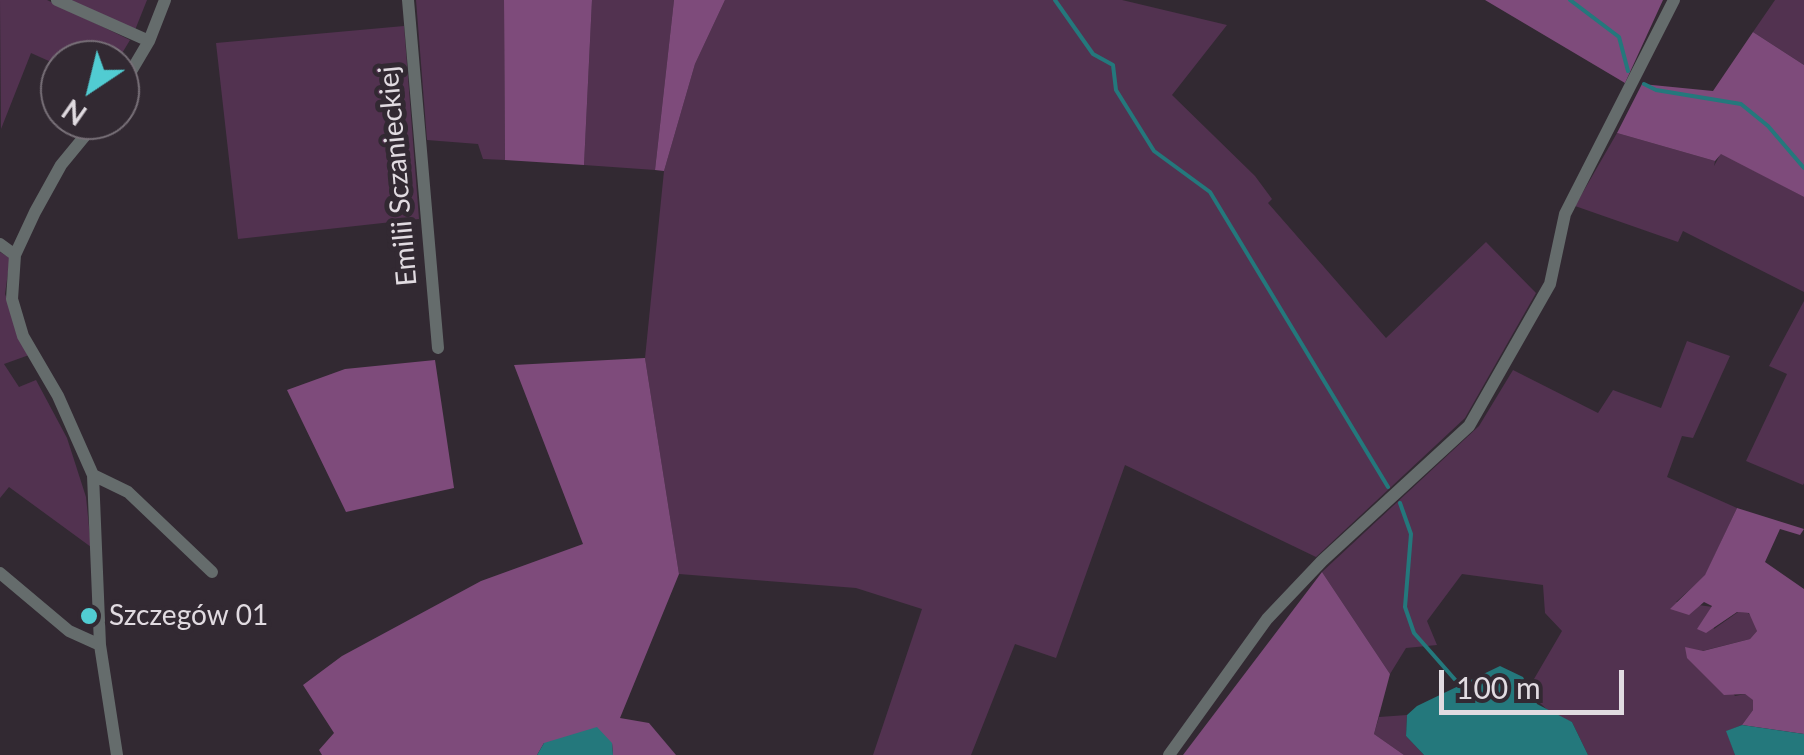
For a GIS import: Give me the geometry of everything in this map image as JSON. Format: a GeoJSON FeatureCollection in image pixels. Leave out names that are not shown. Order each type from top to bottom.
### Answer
{"type":"FeatureCollection","features":[{"type":"Feature","properties":{"kind":"street"},"geometry":{"type":"LineString","coordinates":[[57,0],[148,40]]}},
{"type":"Feature","properties":{"kind":"street"},"geometry":{"type":"LineString","coordinates":[[140,54],[164,0]]}},
{"type":"Feature","properties":{"kind":"street","name":"Emilii Sczanieckiej"},"geometry":{"type":"LineString","coordinates":[[408,0],[438,348]]}},
{"type":"Feature","properties":{"kind":"street"},"geometry":{"type":"LineString","coordinates":[[1169,755],[1266,619],[1322,561],[1469,426],[1550,284],[1565,214],[1674,0]]}},
{"type":"Feature","properties":{"kind":"street"},"geometry":{"type":"LineString","coordinates":[[82,140],[61,165],[15,254],[12,300],[16,318],[93,475],[100,645],[117,755]]}},
{"type":"Feature","properties":{"kind":"street"},"geometry":{"type":"LineString","coordinates":[[0,244],[15,254]]}},
{"type":"Feature","properties":{"kind":"street"},"geometry":{"type":"LineString","coordinates":[[93,475],[128,492],[212,572]]}},
{"type":"Feature","properties":{"kind":"street"},"geometry":{"type":"LineString","coordinates":[[0,573],[68,632],[100,645]]}},
{"type":"Feature","properties":{"kind":"shaded area"},"geometry":{"type":"Polygon","coordinates":[[[0,0],[47,0],[130,40],[40,40],[40,57],[31,53],[1,129],[0,0]]]}},
{"type":"Feature","properties":{"kind":"shaded area"},"geometry":{"type":"Polygon","coordinates":[[[66,0],[147,0],[135,30],[66,0]]]}},
{"type":"Feature","properties":{"kind":"shaded area"},"geometry":{"type":"Polygon","coordinates":[[[416,0],[504,0],[505,160],[483,159],[478,144],[427,140],[416,0]]]}},
{"type":"Feature","properties":{"kind":"shaded area"},"geometry":{"type":"Polygon","coordinates":[[[504,0],[592,0],[584,165],[505,160],[504,0]]]}},
{"type":"Feature","properties":{"kind":"shaded area"},"geometry":{"type":"Polygon","coordinates":[[[592,0],[674,0],[655,170],[584,165],[592,0]]]}},
{"type":"Feature","properties":{"kind":"shaded area"},"geometry":{"type":"Polygon","coordinates":[[[674,0],[725,0],[695,64],[664,171],[655,170],[674,0]]]}},
{"type":"Feature","properties":{"kind":"shaded area"},"geometry":{"type":"Polygon","coordinates":[[[725,0],[1122,0],[1227,25],[1172,95],[1255,176],[1272,199],[1268,203],[1386,338],[1486,242],[1536,293],[1465,418],[1316,557],[1125,465],[1056,658],[1015,644],[971,755],[873,755],[922,609],[856,588],[679,574],[645,358],[664,171],[695,64],[725,0]]]}},
{"type":"Feature","properties":{"kind":"shaded area"},"geometry":{"type":"Polygon","coordinates":[[[1485,0],[1663,0],[1625,83],[1485,0]]]}},
{"type":"Feature","properties":{"kind":"shaded area"},"geometry":{"type":"Polygon","coordinates":[[[1775,0],[1804,0],[1804,65],[1753,32],[1775,0]]]}},
{"type":"Feature","properties":{"kind":"shaded area"},"geometry":{"type":"Polygon","coordinates":[[[404,26],[419,219],[238,239],[216,43],[404,26]]]}},
{"type":"Feature","properties":{"kind":"shaded area"},"geometry":{"type":"Polygon","coordinates":[[[1753,32],[1804,65],[1804,197],[1721,154],[1715,161],[1617,133],[1642,84],[1713,91],[1753,32]]]}},
{"type":"Feature","properties":{"kind":"shaded area"},"geometry":{"type":"Polygon","coordinates":[[[1617,133],[1715,161],[1714,166],[1721,153],[1804,197],[1804,292],[1683,231],[1678,242],[1575,206],[1617,133]]]}},
{"type":"Feature","properties":{"kind":"shaded area"},"geometry":{"type":"Polygon","coordinates":[[[0,252],[10,258],[5,294],[29,355],[4,364],[19,387],[36,380],[67,438],[86,497],[91,547],[9,487],[0,498],[0,252]]]}},
{"type":"Feature","properties":{"kind":"shaded area"},"geometry":{"type":"Polygon","coordinates":[[[1804,301],[1803,485],[1746,461],[1787,374],[1769,366],[1804,301]]]}},
{"type":"Feature","properties":{"kind":"shaded area"},"geometry":{"type":"Polygon","coordinates":[[[1687,341],[1730,356],[1693,438],[1682,436],[1667,477],[1737,508],[1705,576],[1676,602],[1713,607],[1709,615],[1714,629],[1738,612],[1748,613],[1756,621],[1757,631],[1750,639],[1702,651],[1735,696],[1745,694],[1754,700],[1753,710],[1742,725],[1727,731],[1735,755],[1588,755],[1572,722],[1554,716],[1527,691],[1562,631],[1545,613],[1543,585],[1462,574],[1427,621],[1437,645],[1406,648],[1390,674],[1322,572],[1479,426],[1513,370],[1598,413],[1613,390],[1661,408],[1687,341]]]}},
{"type":"Feature","properties":{"kind":"shaded area"},"geometry":{"type":"Polygon","coordinates":[[[645,358],[679,574],[620,718],[649,723],[676,755],[613,755],[612,743],[544,743],[537,755],[322,755],[319,750],[334,733],[303,685],[342,656],[481,581],[583,544],[514,365],[645,358]]]}},
{"type":"Feature","properties":{"kind":"shaded area"},"geometry":{"type":"Polygon","coordinates":[[[435,360],[454,488],[346,512],[287,390],[345,369],[435,360]]]}},
{"type":"Feature","properties":{"kind":"shaded area"},"geometry":{"type":"Polygon","coordinates":[[[1737,508],[1804,529],[1800,535],[1780,529],[1765,562],[1804,589],[1804,734],[1742,725],[1753,710],[1753,700],[1745,694],[1724,695],[1687,658],[1685,647],[1703,651],[1750,639],[1757,631],[1749,613],[1737,612],[1706,633],[1697,629],[1712,606],[1704,602],[1689,615],[1670,609],[1705,575],[1737,508]]]}},
{"type":"Feature","properties":{"kind":"shaded area"},"geometry":{"type":"Polygon","coordinates":[[[1322,572],[1390,674],[1374,734],[1404,755],[1183,755],[1322,572]]]}},
{"type":"Feature","properties":{"kind":"shaded area"},"geometry":{"type":"Polygon","coordinates":[[[1407,715],[1406,736],[1424,755],[1404,755],[1374,734],[1379,717],[1407,715]]]}},
{"type":"Feature","properties":{"kind":"water"},"geometry":{"type":"Polygon","coordinates":[[[1500,666],[1523,677],[1537,704],[1572,722],[1588,755],[1424,755],[1406,736],[1407,715],[1417,706],[1500,666]]]}},
{"type":"Feature","properties":{"kind":"water"},"geometry":{"type":"Polygon","coordinates":[[[1742,725],[1804,734],[1804,755],[1735,755],[1726,731],[1742,725]]]}},
{"type":"Feature","properties":{"kind":"water"},"geometry":{"type":"Polygon","coordinates":[[[597,727],[612,743],[613,755],[537,755],[544,743],[597,727]]]}},
{"type":"Feature","properties":{"kind":"waterway"},"geometry":{"type":"LineString","coordinates":[[1055,0],[1093,54],[1113,65],[1116,90],[1154,151],[1210,192],[1388,487]]}},
{"type":"Feature","properties":{"kind":"waterway"},"geometry":{"type":"LineString","coordinates":[[1570,0],[1619,37],[1628,71]]}},
{"type":"Feature","properties":{"kind":"waterway"},"geometry":{"type":"LineString","coordinates":[[1644,84],[1656,90],[1741,104],[1768,126],[1804,168]]}},
{"type":"Feature","properties":{"kind":"waterway"},"geometry":{"type":"LineString","coordinates":[[1400,503],[1411,534],[1405,607],[1414,633],[1458,683]]}},
{"type":"Feature","properties":{"kind":"place","name":"Szczegów 01"},"geometry":{"type":"Point","coordinates":[89,616]}}]}
